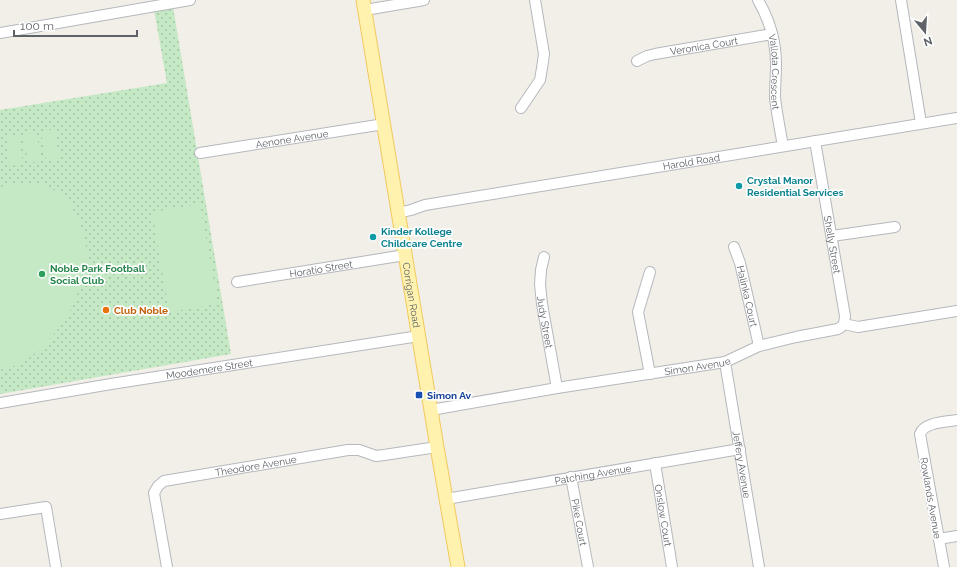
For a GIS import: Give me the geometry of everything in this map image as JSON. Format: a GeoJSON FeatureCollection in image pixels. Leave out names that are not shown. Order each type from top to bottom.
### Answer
{"type":"FeatureCollection","features":[{"type":"Feature","properties":{"kind":"main road","name":"Corrigan Road"},"geometry":{"type":"LineString","coordinates":[[364,5],[458,567]]}},
{"type":"Feature","properties":{"kind":"street"},"geometry":{"type":"LineString","coordinates":[[0,32],[190,0]]}},
{"type":"Feature","properties":{"kind":"street"},"geometry":{"type":"LineString","coordinates":[[364,5],[424,0]]}},
{"type":"Feature","properties":{"kind":"street"},"geometry":{"type":"LineString","coordinates":[[521,108],[540,80],[544,54],[535,0]]}},
{"type":"Feature","properties":{"kind":"street","name":"Vallota Crescent"},"geometry":{"type":"LineString","coordinates":[[758,0],[767,16],[772,34],[776,63],[776,98],[783,146]]}},
{"type":"Feature","properties":{"kind":"street"},"geometry":{"type":"LineString","coordinates":[[900,0],[921,124]]}},
{"type":"Feature","properties":{"kind":"street","name":"Veronica Court"},"geometry":{"type":"LineString","coordinates":[[637,61],[655,54],[772,34]]}},
{"type":"Feature","properties":{"kind":"street","name":"Harold Road"},"geometry":{"type":"LineString","coordinates":[[398,210],[412,210],[425,205],[957,118]]}},
{"type":"Feature","properties":{"kind":"street","name":"Aenone Avenue"},"geometry":{"type":"LineString","coordinates":[[200,153],[384,124]]}},
{"type":"Feature","properties":{"kind":"street","name":"Shelly Street"},"geometry":{"type":"LineString","coordinates":[[815,141],[845,316],[844,324]]}},
{"type":"Feature","properties":{"kind":"street"},"geometry":{"type":"LineString","coordinates":[[832,236],[895,227]]}},
{"type":"Feature","properties":{"kind":"street","name":"Halinka Court"},"geometry":{"type":"LineString","coordinates":[[734,247],[740,263],[759,346]]}},
{"type":"Feature","properties":{"kind":"street","name":"Horatio Street"},"geometry":{"type":"LineString","coordinates":[[237,282],[405,255]]}},
{"type":"Feature","properties":{"kind":"street","name":"Judy Street"},"geometry":{"type":"LineString","coordinates":[[544,257],[540,284],[542,304],[557,388]]}},
{"type":"Feature","properties":{"kind":"street"},"geometry":{"type":"LineString","coordinates":[[650,272],[638,312],[650,374]]}},
{"type":"Feature","properties":{"kind":"street","name":"Simon Avenue"},"geometry":{"type":"LineString","coordinates":[[431,410],[557,388],[725,362],[759,346],[838,329],[844,324],[858,327],[957,311]]}},
{"type":"Feature","properties":{"kind":"street","name":"Moodemere Street"},"geometry":{"type":"LineString","coordinates":[[0,403],[419,336]]}},
{"type":"Feature","properties":{"kind":"street","name":"Jeffery Avenue"},"geometry":{"type":"LineString","coordinates":[[725,362],[759,567]]}},
{"type":"Feature","properties":{"kind":"street","name":"Rowlands Avenue"},"geometry":{"type":"LineString","coordinates":[[944,567],[920,437],[922,429],[929,425],[957,420]]}},
{"type":"Feature","properties":{"kind":"street","name":"Theodore Avenue"},"geometry":{"type":"LineString","coordinates":[[167,567],[154,493],[158,486],[164,481],[348,450],[359,450],[376,456],[437,447]]}},
{"type":"Feature","properties":{"kind":"street","name":"Patching Avenue"},"geometry":{"type":"LineString","coordinates":[[446,499],[740,449]]}},
{"type":"Feature","properties":{"kind":"street","name":"Onslow Court"},"geometry":{"type":"LineString","coordinates":[[655,463],[672,567]]}},
{"type":"Feature","properties":{"kind":"street","name":"Pike Court"},"geometry":{"type":"LineString","coordinates":[[571,477],[588,567]]}},
{"type":"Feature","properties":{"kind":"street"},"geometry":{"type":"LineString","coordinates":[[0,514],[46,507],[56,567]]}},
{"type":"Feature","properties":{"kind":"street"},"geometry":{"type":"LineString","coordinates":[[939,539],[957,536]]}},
{"type":"Feature","properties":{"kind":"green space"},"geometry":{"type":"Polygon","coordinates":[[[173,7],[231,354],[0,394],[0,110],[167,83],[154,10],[173,7]]]}},
{"type":"Feature","properties":{"kind":"green space"},"geometry":{"type":"Polygon","coordinates":[[[54,129],[60,158],[46,160],[41,132],[54,129]]]}},
{"type":"Feature","properties":{"kind":"green space"},"geometry":{"type":"Polygon","coordinates":[[[36,132],[42,161],[28,163],[23,135],[36,132]]]}},
{"type":"Feature","properties":{"kind":"green space"},"geometry":{"type":"Polygon","coordinates":[[[19,135],[23,164],[10,166],[6,137],[19,135]]]}},
{"type":"Feature","properties":{"kind":"green space","name":"Noble Park Football Social Club"},"geometry":{"type":"Polygon","coordinates":[[[34,183],[54,190],[67,201],[72,208],[83,231],[88,254],[88,264],[72,307],[55,334],[30,357],[20,363],[0,370],[0,187],[9,184],[34,183]]]}},
{"type":"Feature","properties":{"kind":"green space"},"geometry":{"type":"Polygon","coordinates":[[[200,204],[218,304],[169,312],[152,212],[200,204]]]}},
{"type":"Feature","properties":{"kind":"place","name":"Crystal Manor Residential Services"},"geometry":{"type":"Point","coordinates":[739,186]}},
{"type":"Feature","properties":{"kind":"place","name":"Kinder Kollege Childcare Centre"},"geometry":{"type":"Point","coordinates":[373,237]}},
{"type":"Feature","properties":{"kind":"place","name":"Noble Park Football Social Club"},"geometry":{"type":"Point","coordinates":[42,274]}},
{"type":"Feature","properties":{"kind":"place","name":"Club Noble"},"geometry":{"type":"Point","coordinates":[106,310]}},
{"type":"Feature","properties":{"kind":"place","name":"Simon Av"},"geometry":{"type":"Point","coordinates":[419,395]}}]}
